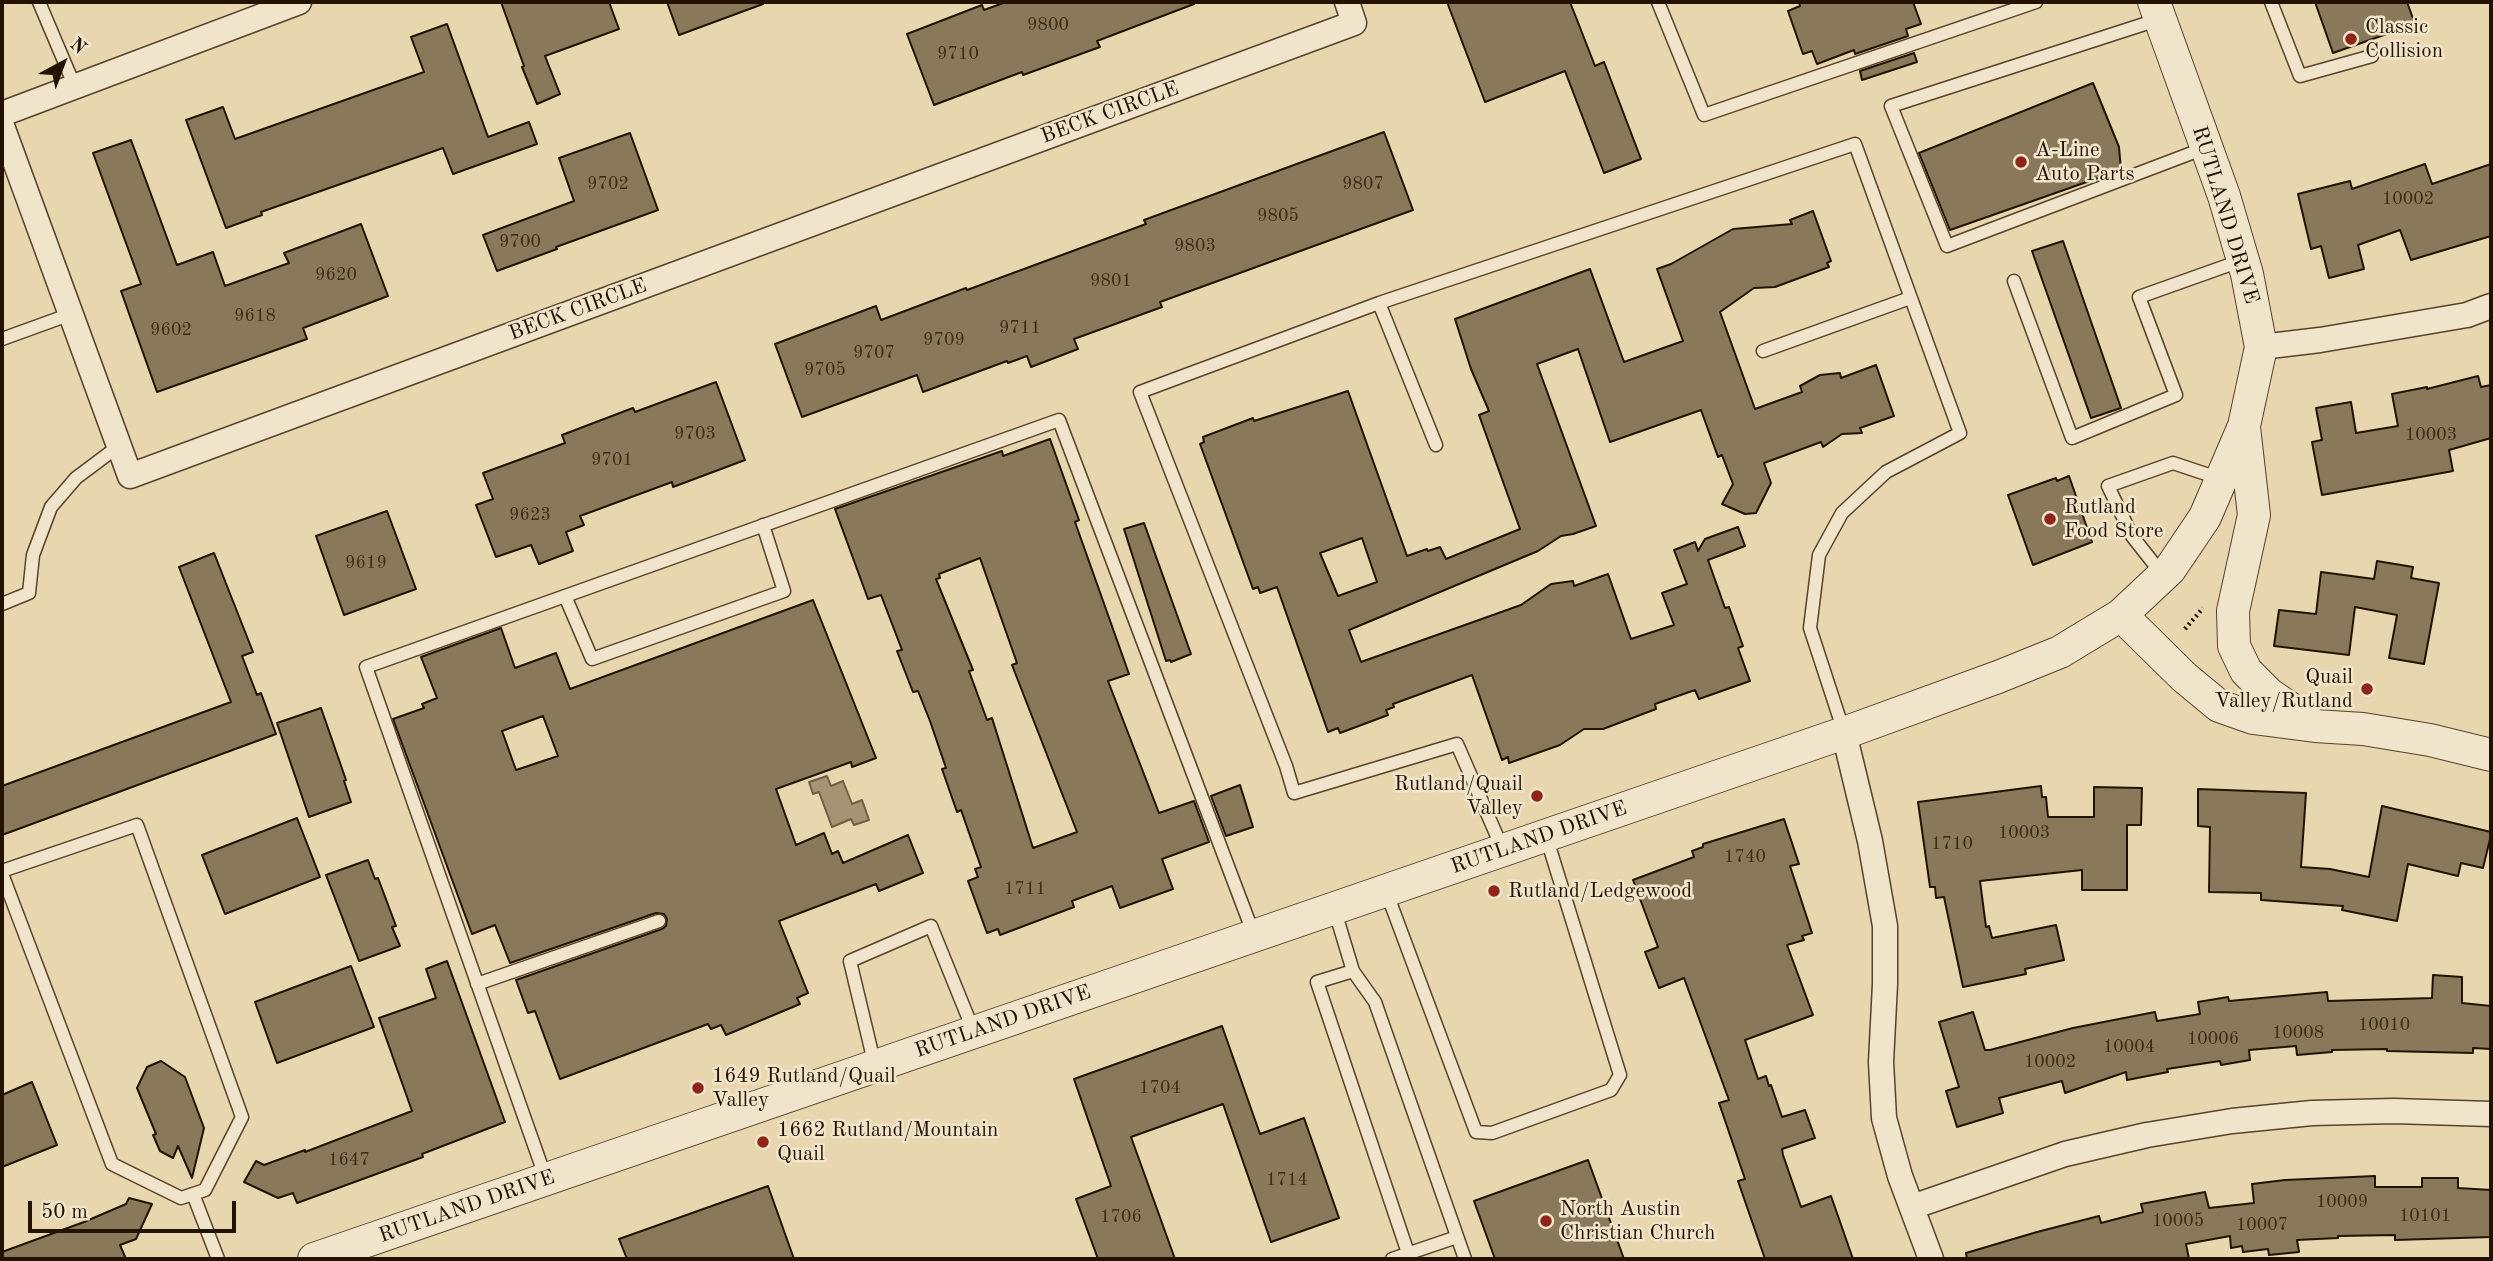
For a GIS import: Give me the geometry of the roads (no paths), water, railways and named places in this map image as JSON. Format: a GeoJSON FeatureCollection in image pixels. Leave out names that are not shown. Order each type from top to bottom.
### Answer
{"type":"FeatureCollection","features":[{"type":"Feature","properties":{"kind":"street"},"geometry":{"type":"LineString","coordinates":[[2,114],[299,2]]}},
{"type":"Feature","properties":{"kind":"street","name":"BECK CIRCLE"},"geometry":{"type":"LineString","coordinates":[[2,126],[130,476],[1354,23],[1347,2]]}},
{"type":"Feature","properties":{"kind":"street","name":"RUTLAND DRIVE"},"geometry":{"type":"LineString","coordinates":[[314,1259],[1844,733],[2060,652],[2121,615],[2163,575],[2204,517],[2244,426],[2261,347],[2243,260],[2207,148],[2157,10]]}},
{"type":"Feature","properties":{"kind":"street"},"geometry":{"type":"LineString","coordinates":[[2261,347],[2320,340],[2467,315],[2491,306]]}},
{"type":"Feature","properties":{"kind":"street"},"geometry":{"type":"LineString","coordinates":[[2244,426],[2254,515],[2233,611],[2234,646],[2246,671],[2269,694],[2315,726]]}},
{"type":"Feature","properties":{"kind":"street"},"geometry":{"type":"LineString","coordinates":[[2121,615],[2184,677],[2219,706],[2253,718],[2363,729],[2491,755]]}},
{"type":"Feature","properties":{"kind":"street"},"geometry":{"type":"LineString","coordinates":[[1844,733],[1870,841],[1885,926],[1881,1062],[1884,1118],[1931,1259]]}},
{"type":"Feature","properties":{"kind":"street"},"geometry":{"type":"LineString","coordinates":[[1912,1207],[2065,1154],[2147,1135],[2220,1123],[2312,1113],[2394,1111],[2491,1114]]}},
{"type":"Feature","properties":{"kind":"lane"},"geometry":{"type":"LineString","coordinates":[[39,2],[75,87]]}},
{"type":"Feature","properties":{"kind":"lane"},"geometry":{"type":"LineString","coordinates":[[1658,2],[1704,115],[2036,2]]}},
{"type":"Feature","properties":{"kind":"lane"},"geometry":{"type":"LineString","coordinates":[[2271,2],[2300,76],[2372,56]]}},
{"type":"Feature","properties":{"kind":"lane"},"geometry":{"type":"LineString","coordinates":[[2157,10],[1891,106],[1947,246],[2207,148]]}},
{"type":"Feature","properties":{"kind":"lane"},"geometry":{"type":"LineString","coordinates":[[1503,850],[1457,744],[1294,793],[1282,753],[1140,392],[1379,303],[1855,144],[1960,433],[1886,472],[1842,513],[1819,555],[1810,628],[1844,733]]}},
{"type":"Feature","properties":{"kind":"lane"},"geometry":{"type":"LineString","coordinates":[[2014,281],[2072,438],[2176,395],[2139,297],[2243,260]]}},
{"type":"Feature","properties":{"kind":"lane"},"geometry":{"type":"LineString","coordinates":[[1763,351],[1910,298]]}},
{"type":"Feature","properties":{"kind":"lane"},"geometry":{"type":"LineString","coordinates":[[1379,303],[1436,445]]}},
{"type":"Feature","properties":{"kind":"lane"},"geometry":{"type":"LineString","coordinates":[[2,339],[71,314]]}},
{"type":"Feature","properties":{"kind":"lane"},"geometry":{"type":"LineString","coordinates":[[546,1180],[366,667],[1059,420],[1255,936]]}},
{"type":"Feature","properties":{"kind":"lane"},"geometry":{"type":"LineString","coordinates":[[2,604],[30,593],[33,555],[51,507],[76,478],[120,445]]}},
{"type":"Feature","properties":{"kind":"lane"},"geometry":{"type":"LineString","coordinates":[[2163,575],[2132,536],[2108,486],[2173,463],[2221,480]]}},
{"type":"Feature","properties":{"kind":"lane"},"geometry":{"type":"LineString","coordinates":[[565,596],[592,659],[785,591],[763,525]]}},
{"type":"Feature","properties":{"kind":"lane"},"geometry":{"type":"LineString","coordinates":[[137,825],[242,1117],[205,1190],[193,1194],[181,1198],[112,1164],[2,872],[137,825]]}},
{"type":"Feature","properties":{"kind":"lane"},"geometry":{"type":"LineString","coordinates":[[1386,890],[1476,1132],[1492,1133],[1611,1090],[1620,1075],[1546,835]]}},
{"type":"Feature","properties":{"kind":"lane"},"geometry":{"type":"LineString","coordinates":[[1334,908],[1353,971],[1375,1002],[1465,1259]]}},
{"type":"Feature","properties":{"kind":"lane"},"geometry":{"type":"LineString","coordinates":[[477,984],[659,921]]}},
{"type":"Feature","properties":{"kind":"lane"},"geometry":{"type":"LineString","coordinates":[[875,1066],[850,961],[931,926],[974,1032]]}},
{"type":"Feature","properties":{"kind":"lane"},"geometry":{"type":"LineString","coordinates":[[1353,971],[1317,982],[1409,1256]]}},
{"type":"Feature","properties":{"kind":"lane"},"geometry":{"type":"LineString","coordinates":[[193,1194],[218,1259]]}},
{"type":"Feature","properties":{"kind":"lane"},"geometry":{"type":"LineString","coordinates":[[1392,1259],[1409,1256],[1457,1237]]}},
{"type":"Feature","properties":{"kind":"place","name":"Classic Collision"},"geometry":{"type":"Point","coordinates":[2351,39]}},
{"type":"Feature","properties":{"kind":"place","name":"A-Line Auto Parts"},"geometry":{"type":"Point","coordinates":[2021,162]}},
{"type":"Feature","properties":{"kind":"place","name":"Rutland Food Store"},"geometry":{"type":"Point","coordinates":[2050,519]}},
{"type":"Feature","properties":{"kind":"place","name":"Quail Valley/Rutland"},"geometry":{"type":"Point","coordinates":[2367,689]}},
{"type":"Feature","properties":{"kind":"place","name":"Rutland/Quail Valley"},"geometry":{"type":"Point","coordinates":[1537,796]}},
{"type":"Feature","properties":{"kind":"place","name":"Rutland/Ledgewood"},"geometry":{"type":"Point","coordinates":[1494,891]}},
{"type":"Feature","properties":{"kind":"place","name":"1649 Rutland/Quail Valley"},"geometry":{"type":"Point","coordinates":[698,1088]}},
{"type":"Feature","properties":{"kind":"place","name":"1662 Rutland/Mountain Quail"},"geometry":{"type":"Point","coordinates":[763,1142]}},
{"type":"Feature","properties":{"kind":"place","name":"North Austin Christian Church"},"geometry":{"type":"Point","coordinates":[1546,1221]}}]}
